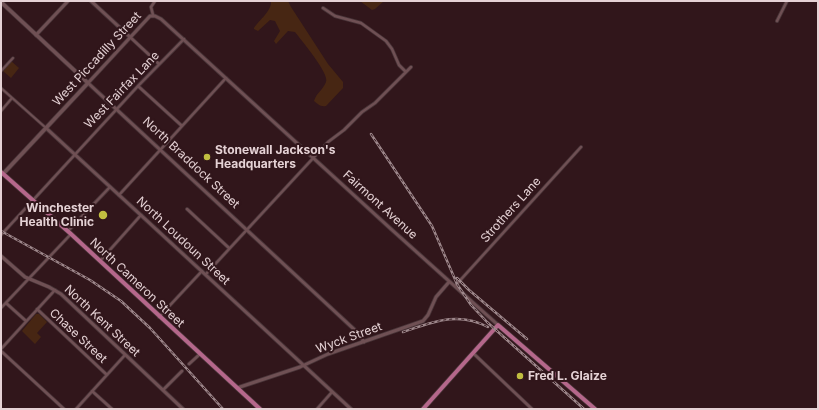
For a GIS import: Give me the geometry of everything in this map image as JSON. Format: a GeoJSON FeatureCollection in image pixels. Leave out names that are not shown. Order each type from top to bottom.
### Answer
{"type":"FeatureCollection","features":[{"type":"Feature","properties":{"kind":"main road","name":"North Braddock Street"},"geometry":{"type":"LineString","coordinates":[[1,2],[88,83]]}},
{"type":"Feature","properties":{"kind":"main road","name":"West Piccadilly Street"},"geometry":{"type":"LineString","coordinates":[[2,174],[88,83]]}},
{"type":"Feature","properties":{"kind":"main road","name":"North Cameron Street"},"geometry":{"type":"LineString","coordinates":[[2,174],[69,233],[260,409]]}},
{"type":"Feature","properties":{"kind":"main road"},"geometry":{"type":"LineString","coordinates":[[423,409],[498,325]]}},
{"type":"Feature","properties":{"kind":"main road","name":"Fairmont Avenue"},"geometry":{"type":"LineString","coordinates":[[498,325],[595,409]]}},
{"type":"Feature","properties":{"kind":"street"},"geometry":{"type":"LineString","coordinates":[[36,35],[68,1]]}},
{"type":"Feature","properties":{"kind":"street"},"geometry":{"type":"LineString","coordinates":[[91,1],[159,64]]}},
{"type":"Feature","properties":{"kind":"street","name":"West Piccadilly Street"},"geometry":{"type":"LineString","coordinates":[[88,83],[147,19],[153,15],[151,8],[155,1]]}},
{"type":"Feature","properties":{"kind":"street"},"geometry":{"type":"LineString","coordinates":[[777,21],[787,1]]}},
{"type":"Feature","properties":{"kind":"street"},"geometry":{"type":"LineString","coordinates":[[323,8],[335,16],[361,24],[386,41],[392,49],[399,65],[406,72]]}},
{"type":"Feature","properties":{"kind":"street","name":"Fairmont Avenue"},"geometry":{"type":"LineString","coordinates":[[153,15],[161,19],[498,325]]}},
{"type":"Feature","properties":{"kind":"street","name":"West Fairfax Lane"},"geometry":{"type":"LineString","coordinates":[[1,234],[116,109],[184,40]]}},
{"type":"Feature","properties":{"kind":"street"},"geometry":{"type":"LineString","coordinates":[[1,71],[13,58]]}},
{"type":"Feature","properties":{"kind":"street"},"geometry":{"type":"LineString","coordinates":[[206,274],[313,157],[362,112],[375,103],[410,67]]}},
{"type":"Feature","properties":{"kind":"street"},"geometry":{"type":"LineString","coordinates":[[119,195],[226,78]]}},
{"type":"Feature","properties":{"kind":"street","name":"North Braddock Street"},"geometry":{"type":"LineString","coordinates":[[88,83],[357,332],[364,342]]}},
{"type":"Feature","properties":{"kind":"street"},"geometry":{"type":"LineString","coordinates":[[138,86],[182,126]]}},
{"type":"Feature","properties":{"kind":"street","name":"North Loudoun Street"},"geometry":{"type":"LineString","coordinates":[[1,88],[141,214],[351,409]]}},
{"type":"Feature","properties":{"kind":"street"},"geometry":{"type":"LineString","coordinates":[[1,111],[12,98]]}},
{"type":"Feature","properties":{"kind":"street","name":"Strothers Lane"},"geometry":{"type":"LineString","coordinates":[[455,286],[581,147]]}},
{"type":"Feature","properties":{"kind":"street"},"geometry":{"type":"LineString","coordinates":[[1,308],[110,187]]}},
{"type":"Feature","properties":{"kind":"street"},"geometry":{"type":"LineString","coordinates":[[187,209],[229,248]]}},
{"type":"Feature","properties":{"kind":"street"},"geometry":{"type":"LineString","coordinates":[[100,262],[141,214]]}},
{"type":"Feature","properties":{"kind":"street","name":"North Kent Street"},"geometry":{"type":"LineString","coordinates":[[1,256],[21,275],[55,290],[183,409]]}},
{"type":"Feature","properties":{"kind":"street"},"geometry":{"type":"LineString","coordinates":[[159,317],[202,271]]}},
{"type":"Feature","properties":{"kind":"street","name":"Wyck Street"},"geometry":{"type":"LineString","coordinates":[[237,388],[425,320],[436,296],[449,282]]}},
{"type":"Feature","properties":{"kind":"street"},"geometry":{"type":"LineString","coordinates":[[55,290],[1,350],[64,409]]}},
{"type":"Feature","properties":{"kind":"street"},"geometry":{"type":"LineString","coordinates":[[6,303],[26,321]]}},
{"type":"Feature","properties":{"kind":"street","name":"Chase Street"},"geometry":{"type":"LineString","coordinates":[[37,309],[107,376]]}},
{"type":"Feature","properties":{"kind":"street"},"geometry":{"type":"LineString","coordinates":[[472,353],[531,409]]}},
{"type":"Feature","properties":{"kind":"street"},"geometry":{"type":"LineString","coordinates":[[189,364],[200,354]]}},
{"type":"Feature","properties":{"kind":"street"},"geometry":{"type":"LineString","coordinates":[[76,409],[125,355]]}},
{"type":"Feature","properties":{"kind":"street"},"geometry":{"type":"LineString","coordinates":[[163,390],[182,372]]}},
{"type":"Feature","properties":{"kind":"street"},"geometry":{"type":"LineString","coordinates":[[92,391],[112,409]]}},
{"type":"Feature","properties":{"kind":"street"},"geometry":{"type":"LineString","coordinates":[[318,409],[332,392]]}},
{"type":"Feature","properties":{"kind":"shaded area"},"geometry":{"type":"Polygon","coordinates":[[[271,1],[288,1],[328,64],[343,82],[343,88],[326,106],[321,106],[314,101],[326,82],[324,72],[295,32],[288,31],[276,44],[274,41],[280,31],[275,21],[270,20],[258,31],[254,29],[267,12],[271,5],[271,1]]]}},
{"type":"Feature","properties":{"kind":"shaded area"},"geometry":{"type":"Polygon","coordinates":[[[360,1],[384,1],[372,10],[360,1]]]}},
{"type":"Feature","properties":{"kind":"shaded area"},"geometry":{"type":"Polygon","coordinates":[[[11,61],[19,68],[11,78],[3,71],[11,61]]]}},
{"type":"Feature","properties":{"kind":"shaded area"},"geometry":{"type":"Polygon","coordinates":[[[36,314],[39,314],[47,322],[37,333],[41,337],[35,344],[22,331],[36,314]]]}},
{"type":"Feature","properties":{"kind":"railway"},"geometry":{"type":"LineString","coordinates":[[371,134],[432,226],[457,284],[471,305],[487,322],[584,409]]}},
{"type":"Feature","properties":{"kind":"railway"},"geometry":{"type":"LineString","coordinates":[[1,231],[90,280],[121,301],[150,328],[223,409]]}},
{"type":"Feature","properties":{"kind":"railway"},"geometry":{"type":"LineString","coordinates":[[457,278],[527,339]]}},
{"type":"Feature","properties":{"kind":"railway"},"geometry":{"type":"LineString","coordinates":[[403,332],[435,322],[456,319],[477,322],[488,327]]}},
{"type":"Feature","properties":{"kind":"place","name":"Stonewall Jackson's Headquarters"},"geometry":{"type":"Point","coordinates":[207,157]}},
{"type":"Feature","properties":{"kind":"place","name":"Winchester Health Clinic"},"geometry":{"type":"Point","coordinates":[103,215]}},
{"type":"Feature","properties":{"kind":"place","name":"Fred L. Glaize"},"geometry":{"type":"Point","coordinates":[520,376]}}]}
